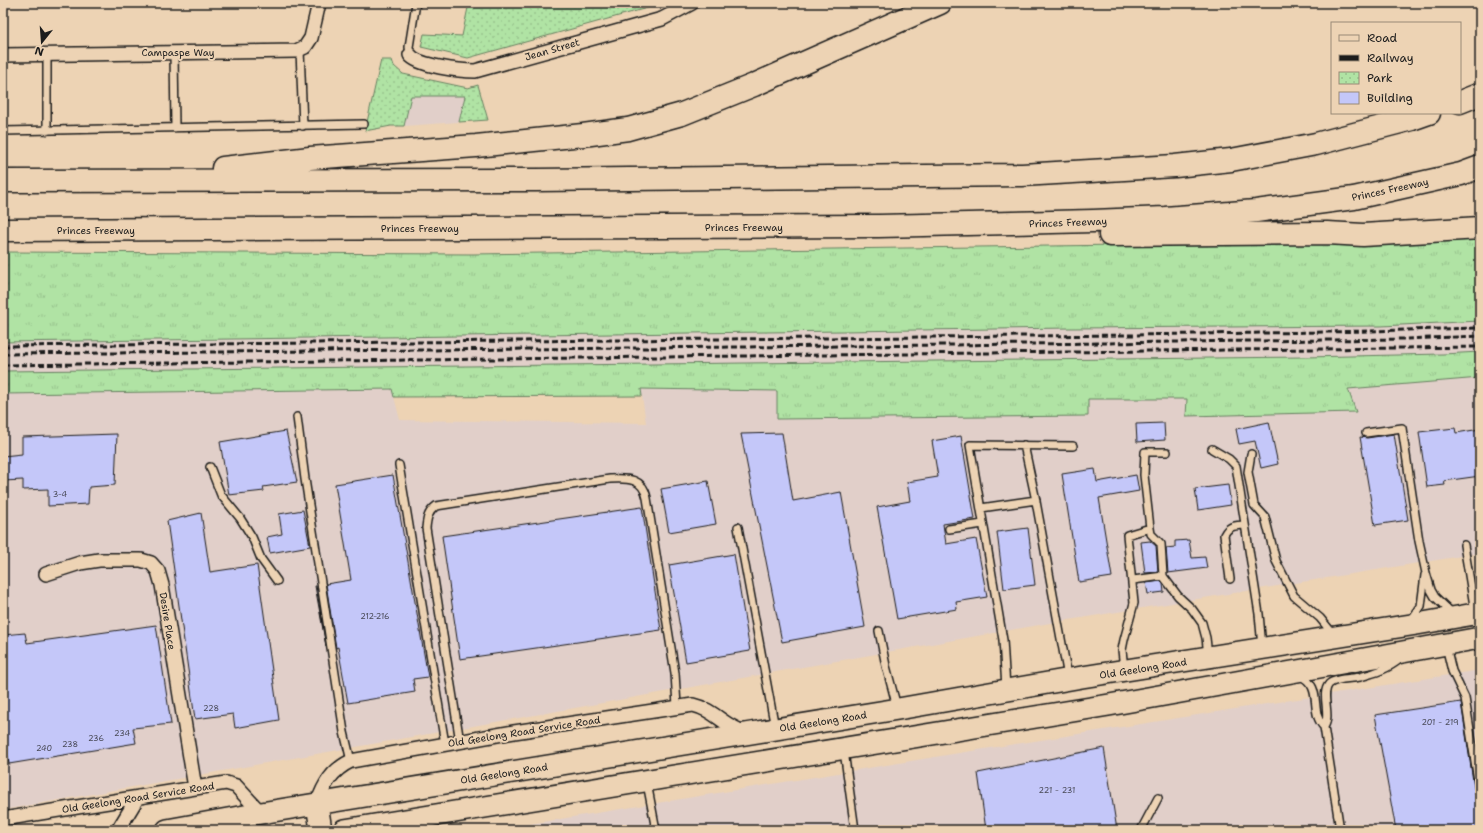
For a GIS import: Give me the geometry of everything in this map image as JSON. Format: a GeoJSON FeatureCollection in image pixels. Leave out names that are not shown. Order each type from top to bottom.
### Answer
{"type":"FeatureCollection","features":[{"type":"Feature","properties":{"kind":"highway"},"geometry":{"type":"LineString","coordinates":[[119,180],[310,158],[476,146],[583,135],[628,128],[682,114],[754,86],[940,3]]}},
{"type":"Feature","properties":{"kind":"highway"},"geometry":{"type":"LineString","coordinates":[[1461,102],[1480,94]]}},
{"type":"Feature","properties":{"kind":"highway"},"geometry":{"type":"LineString","coordinates":[[3,182],[119,180],[536,180],[1022,175],[1175,166],[1231,160],[1316,144],[1426,114]]}},
{"type":"Feature","properties":{"kind":"highway","name":"Princes Freeway"},"geometry":{"type":"LineString","coordinates":[[3,230],[879,226],[1165,218],[1256,211],[1354,198],[1461,174],[1480,167]]}},
{"type":"Feature","properties":{"kind":"highway"},"geometry":{"type":"LineString","coordinates":[[1327,233],[1480,214]]}},
{"type":"Feature","properties":{"kind":"highway"},"geometry":{"type":"LineString","coordinates":[[879,226],[1112,235],[1327,233],[1363,235],[1480,228]]}},
{"type":"Feature","properties":{"kind":"main road","name":"Old Geelong Road"},"geometry":{"type":"LineString","coordinates":[[167,830],[261,813],[898,709],[1068,679],[1208,658],[1471,615]]}},
{"type":"Feature","properties":{"kind":"main road"},"geometry":{"type":"LineString","coordinates":[[1411,625],[1431,627],[1439,631],[1444,637],[1446,645]]}},
{"type":"Feature","properties":{"kind":"main road"},"geometry":{"type":"LineString","coordinates":[[344,830],[1130,701],[1480,638]]}},
{"type":"Feature","properties":{"kind":"main road"},"geometry":{"type":"LineString","coordinates":[[1125,671],[1130,701]]}},
{"type":"Feature","properties":{"kind":"main road"},"geometry":{"type":"LineString","coordinates":[[898,709],[903,738]]}},
{"type":"Feature","properties":{"kind":"main road"},"geometry":{"type":"LineString","coordinates":[[839,718],[844,748]]}},
{"type":"Feature","properties":{"kind":"main road"},"geometry":{"type":"LineString","coordinates":[[641,751],[647,780]]}},
{"type":"Feature","properties":{"kind":"main road"},"geometry":{"type":"LineString","coordinates":[[317,804],[321,830]]}},
{"type":"Feature","properties":{"kind":"street"},"geometry":{"type":"LineString","coordinates":[[300,50],[308,44],[311,38],[319,3]]}},
{"type":"Feature","properties":{"kind":"street","name":"Jean Street"},"geometry":{"type":"LineString","coordinates":[[410,55],[418,62],[456,70],[475,71],[662,19],[688,4]]}},
{"type":"Feature","properties":{"kind":"street","name":"Campaspe Way"},"geometry":{"type":"LineString","coordinates":[[3,55],[300,50]]}},
{"type":"Feature","properties":{"kind":"street","name":"Desire Place"},"geometry":{"type":"LineString","coordinates":[[46,574],[80,563],[99,560],[141,560],[151,563],[158,572],[162,585],[195,788]]}},
{"type":"Feature","properties":{"kind":"street","name":"Old Geelong Road Service Road"},"geometry":{"type":"LineString","coordinates":[[317,804],[328,779],[342,765],[351,761],[446,744],[677,706],[693,705],[703,707],[730,726],[746,733]]}},
{"type":"Feature","properties":{"kind":"street","name":"Old Geelong Road Service Road"},"geometry":{"type":"LineString","coordinates":[[3,819],[226,783],[236,786],[261,813]]}},
{"type":"Feature","properties":{"kind":"street"},"geometry":{"type":"LineString","coordinates":[[118,830],[138,797]]}},
{"type":"Feature","properties":{"kind":"lane"},"geometry":{"type":"LineString","coordinates":[[410,55],[409,47],[416,3]]}},
{"type":"Feature","properties":{"kind":"lane"},"geometry":{"type":"LineString","coordinates":[[300,50],[303,126]]}},
{"type":"Feature","properties":{"kind":"lane"},"geometry":{"type":"LineString","coordinates":[[174,52],[175,128]]}},
{"type":"Feature","properties":{"kind":"lane"},"geometry":{"type":"LineString","coordinates":[[46,54],[47,131]]}},
{"type":"Feature","properties":{"kind":"lane"},"geometry":{"type":"LineString","coordinates":[[3,131],[364,124]]}},
{"type":"Feature","properties":{"kind":"lane"},"geometry":{"type":"LineString","coordinates":[[297,417],[305,479],[344,732],[351,761]]}},
{"type":"Feature","properties":{"kind":"lane"},"geometry":{"type":"LineString","coordinates":[[1366,433],[1402,428],[1419,541],[1431,590],[1435,597],[1471,615]]}},
{"type":"Feature","properties":{"kind":"lane"},"geometry":{"type":"LineString","coordinates":[[1024,444],[1036,500],[1068,679]]}},
{"type":"Feature","properties":{"kind":"lane"},"geometry":{"type":"LineString","coordinates":[[1006,690],[1003,640],[970,445],[1024,444],[1073,446]]}},
{"type":"Feature","properties":{"kind":"lane"},"geometry":{"type":"LineString","coordinates":[[1212,449],[1229,459],[1236,466],[1259,614],[1262,649]]}},
{"type":"Feature","properties":{"kind":"lane"},"geometry":{"type":"LineString","coordinates":[[1167,452],[1144,452],[1144,475],[1151,534],[1161,544],[1163,576],[1178,596],[1192,609],[1202,623],[1206,638],[1208,658]]}},
{"type":"Feature","properties":{"kind":"lane"},"geometry":{"type":"LineString","coordinates":[[1251,454],[1248,472],[1254,505],[1265,517],[1276,561],[1294,596],[1320,618],[1336,637]]}},
{"type":"Feature","properties":{"kind":"lane"},"geometry":{"type":"LineString","coordinates":[[399,465],[446,744]]}},
{"type":"Feature","properties":{"kind":"lane"},"geometry":{"type":"LineString","coordinates":[[210,467],[221,495],[240,518],[252,537],[261,559],[277,581]]}},
{"type":"Feature","properties":{"kind":"lane"},"geometry":{"type":"LineString","coordinates":[[460,742],[426,528],[430,510],[436,506],[610,479],[632,479],[641,484],[646,491],[676,673],[677,706]]}},
{"type":"Feature","properties":{"kind":"lane"},"geometry":{"type":"LineString","coordinates":[[980,508],[1036,500]]}},
{"type":"Feature","properties":{"kind":"lane"},"geometry":{"type":"LineString","coordinates":[[949,529],[983,524]]}},
{"type":"Feature","properties":{"kind":"lane"},"geometry":{"type":"LineString","coordinates":[[1230,579],[1224,535],[1227,529],[1231,526],[1245,525]]}},
{"type":"Feature","properties":{"kind":"lane"},"geometry":{"type":"LineString","coordinates":[[738,527],[775,729]]}},
{"type":"Feature","properties":{"kind":"lane"},"geometry":{"type":"LineString","coordinates":[[1125,671],[1122,650],[1134,603],[1133,580],[1127,535],[1150,528]]}},
{"type":"Feature","properties":{"kind":"lane"},"geometry":{"type":"LineString","coordinates":[[1464,545],[1471,615]]}},
{"type":"Feature","properties":{"kind":"lane"},"geometry":{"type":"LineString","coordinates":[[1411,625],[1421,606],[1426,573]]}},
{"type":"Feature","properties":{"kind":"lane"},"geometry":{"type":"LineString","coordinates":[[1133,580],[1163,576]]}},
{"type":"Feature","properties":{"kind":"lane"},"geometry":{"type":"LineString","coordinates":[[878,631],[898,709]]}},
{"type":"Feature","properties":{"kind":"lane"},"geometry":{"type":"LineString","coordinates":[[1446,645],[1452,671],[1465,698],[1480,793]]}},
{"type":"Feature","properties":{"kind":"lane"},"geometry":{"type":"LineString","coordinates":[[1324,727],[1327,722],[1327,688],[1330,684],[1360,677],[1388,668],[1411,651]]}},
{"type":"Feature","properties":{"kind":"lane"},"geometry":{"type":"LineString","coordinates":[[1292,672],[1310,682],[1318,721],[1324,727],[1340,830]]}},
{"type":"Feature","properties":{"kind":"lane"},"geometry":{"type":"LineString","coordinates":[[844,748],[855,830]]}},
{"type":"Feature","properties":{"kind":"lane"},"geometry":{"type":"LineString","coordinates":[[647,780],[656,830]]}},
{"type":"Feature","properties":{"kind":"lane"},"geometry":{"type":"LineString","coordinates":[[1141,830],[1158,798]]}},
{"type":"Feature","properties":{"kind":"shaded area"},"geometry":{"type":"Polygon","coordinates":[[[410,96],[465,96],[459,122],[404,126],[410,96]]]}},
{"type":"Feature","properties":{"kind":"shaded area"},"geometry":{"type":"Polygon","coordinates":[[[1480,321],[1480,352],[1443,354],[1305,357],[3,371],[3,342],[1071,328],[1381,326],[1480,321]]]}},
{"type":"Feature","properties":{"kind":"shaded area"},"geometry":{"type":"Polygon","coordinates":[[[1480,378],[1480,553],[1050,623],[3,810],[3,394],[392,389],[400,420],[646,423],[641,389],[778,391],[778,419],[1088,415],[1088,399],[1187,399],[1186,416],[1355,412],[1347,389],[1480,378]]]}},
{"type":"Feature","properties":{"kind":"shaded area"},"geometry":{"type":"Polygon","coordinates":[[[1480,670],[1480,830],[494,830],[959,753],[1480,670]]]}},
{"type":"Feature","properties":{"kind":"green space"},"geometry":{"type":"Polygon","coordinates":[[[469,3],[665,3],[468,58],[421,47],[424,34],[462,36],[469,3]]]}},
{"type":"Feature","properties":{"kind":"green space"},"geometry":{"type":"Polygon","coordinates":[[[381,60],[392,60],[394,66],[403,74],[468,88],[478,85],[488,120],[459,122],[465,96],[411,96],[404,126],[391,126],[365,131],[381,60]]]}},
{"type":"Feature","properties":{"kind":"green space"},"geometry":{"type":"Polygon","coordinates":[[[1480,235],[1480,321],[1381,326],[1071,328],[3,342],[3,252],[472,254],[1412,241],[1480,235]]]}},
{"type":"Feature","properties":{"kind":"green space"},"geometry":{"type":"Polygon","coordinates":[[[1480,352],[1480,378],[1348,389],[1356,412],[1186,416],[1187,399],[1088,399],[1088,416],[777,419],[777,391],[641,389],[642,396],[394,397],[392,389],[3,394],[3,371],[1305,357],[1480,352]]]}},
{"type":"Feature","properties":{"kind":"building"},"geometry":{"type":"Polygon","coordinates":[[[1269,422],[1278,464],[1261,468],[1255,441],[1239,444],[1236,429],[1269,422]]]}},
{"type":"Feature","properties":{"kind":"building"},"geometry":{"type":"Polygon","coordinates":[[[1164,423],[1165,440],[1137,442],[1136,424],[1164,423]]]}},
{"type":"Feature","properties":{"kind":"building"},"geometry":{"type":"Polygon","coordinates":[[[1455,428],[1456,433],[1480,429],[1480,476],[1444,481],[1445,485],[1427,487],[1419,432],[1455,428]]]}},
{"type":"Feature","properties":{"kind":"building"},"geometry":{"type":"Polygon","coordinates":[[[286,431],[297,482],[263,487],[264,491],[229,495],[220,442],[286,431]]]}},
{"type":"Feature","properties":{"kind":"building"},"geometry":{"type":"Polygon","coordinates":[[[782,433],[793,501],[841,492],[865,627],[782,642],[741,434],[782,433]]]}},
{"type":"Feature","properties":{"kind":"building"},"geometry":{"type":"Polygon","coordinates":[[[117,434],[115,485],[89,487],[88,504],[48,506],[48,489],[23,490],[23,480],[3,481],[3,456],[22,454],[22,437],[117,434]]]}},
{"type":"Feature","properties":{"kind":"building"},"geometry":{"type":"Polygon","coordinates":[[[1394,434],[1408,520],[1375,525],[1360,437],[1367,438],[1394,434]]]}},
{"type":"Feature","properties":{"kind":"building"},"geometry":{"type":"Polygon","coordinates":[[[961,436],[975,519],[943,524],[946,544],[976,539],[987,597],[956,602],[957,609],[897,619],[877,507],[910,501],[907,482],[938,477],[932,441],[961,436]]]}},
{"type":"Feature","properties":{"kind":"building"},"geometry":{"type":"Polygon","coordinates":[[[1095,469],[1097,482],[1136,475],[1139,491],[1099,498],[1112,577],[1079,582],[1062,474],[1095,469]]]}},
{"type":"Feature","properties":{"kind":"building"},"geometry":{"type":"Polygon","coordinates":[[[393,475],[428,677],[413,679],[415,692],[348,703],[338,647],[336,648],[326,584],[351,580],[335,484],[393,475]]]}},
{"type":"Feature","properties":{"kind":"building"},"geometry":{"type":"Polygon","coordinates":[[[708,481],[716,524],[669,532],[661,489],[708,481]]]}},
{"type":"Feature","properties":{"kind":"building"},"geometry":{"type":"Polygon","coordinates":[[[1228,485],[1231,505],[1198,510],[1195,489],[1228,485]]]}},
{"type":"Feature","properties":{"kind":"building"},"geometry":{"type":"Polygon","coordinates":[[[642,507],[661,630],[460,659],[442,536],[642,507]]]}},
{"type":"Feature","properties":{"kind":"building"},"geometry":{"type":"Polygon","coordinates":[[[303,510],[310,546],[270,553],[267,537],[282,534],[279,514],[303,510]]]}},
{"type":"Feature","properties":{"kind":"building"},"geometry":{"type":"Polygon","coordinates":[[[201,513],[210,572],[257,565],[279,720],[235,728],[233,714],[195,719],[167,521],[201,513]]]}},
{"type":"Feature","properties":{"kind":"building"},"geometry":{"type":"Polygon","coordinates":[[[1028,528],[1035,585],[1004,589],[997,532],[1028,528]]]}},
{"type":"Feature","properties":{"kind":"building"},"geometry":{"type":"Polygon","coordinates":[[[1189,540],[1192,558],[1205,557],[1207,568],[1168,573],[1166,548],[1175,547],[1175,541],[1189,540]]]}},
{"type":"Feature","properties":{"kind":"building"},"geometry":{"type":"Polygon","coordinates":[[[1150,541],[1156,546],[1158,572],[1145,573],[1141,542],[1150,541]]]}},
{"type":"Feature","properties":{"kind":"building"},"geometry":{"type":"Polygon","coordinates":[[[734,554],[750,651],[686,662],[669,565],[734,554]]]}},
{"type":"Feature","properties":{"kind":"building"},"geometry":{"type":"Polygon","coordinates":[[[1161,581],[1164,592],[1148,594],[1146,583],[1161,581]]]}},
{"type":"Feature","properties":{"kind":"building"},"geometry":{"type":"Polygon","coordinates":[[[315,586],[316,586],[326,646],[315,586]]]}},
{"type":"Feature","properties":{"kind":"building"},"geometry":{"type":"Polygon","coordinates":[[[156,625],[171,724],[133,728],[136,743],[9,764],[4,735],[6,735],[3,714],[3,635],[25,633],[27,643],[156,625]]]}},
{"type":"Feature","properties":{"kind":"building"},"geometry":{"type":"Polygon","coordinates":[[[1461,702],[1475,794],[1477,797],[1480,814],[1480,830],[1396,830],[1375,715],[1461,702]]]}},
{"type":"Feature","properties":{"kind":"building"},"geometry":{"type":"Polygon","coordinates":[[[1104,748],[1117,830],[986,830],[978,773],[1104,748]]]}},
{"type":"Feature","properties":{"kind":"railway"},"geometry":{"type":"LineString","coordinates":[[3,346],[1130,335],[1480,328]]}},
{"type":"Feature","properties":{"kind":"railway"},"geometry":{"type":"LineString","coordinates":[[3,354],[951,345],[1405,339],[1480,336]]}},
{"type":"Feature","properties":{"kind":"railway"},"geometry":{"type":"LineString","coordinates":[[3,365],[1480,347]]}}]}
